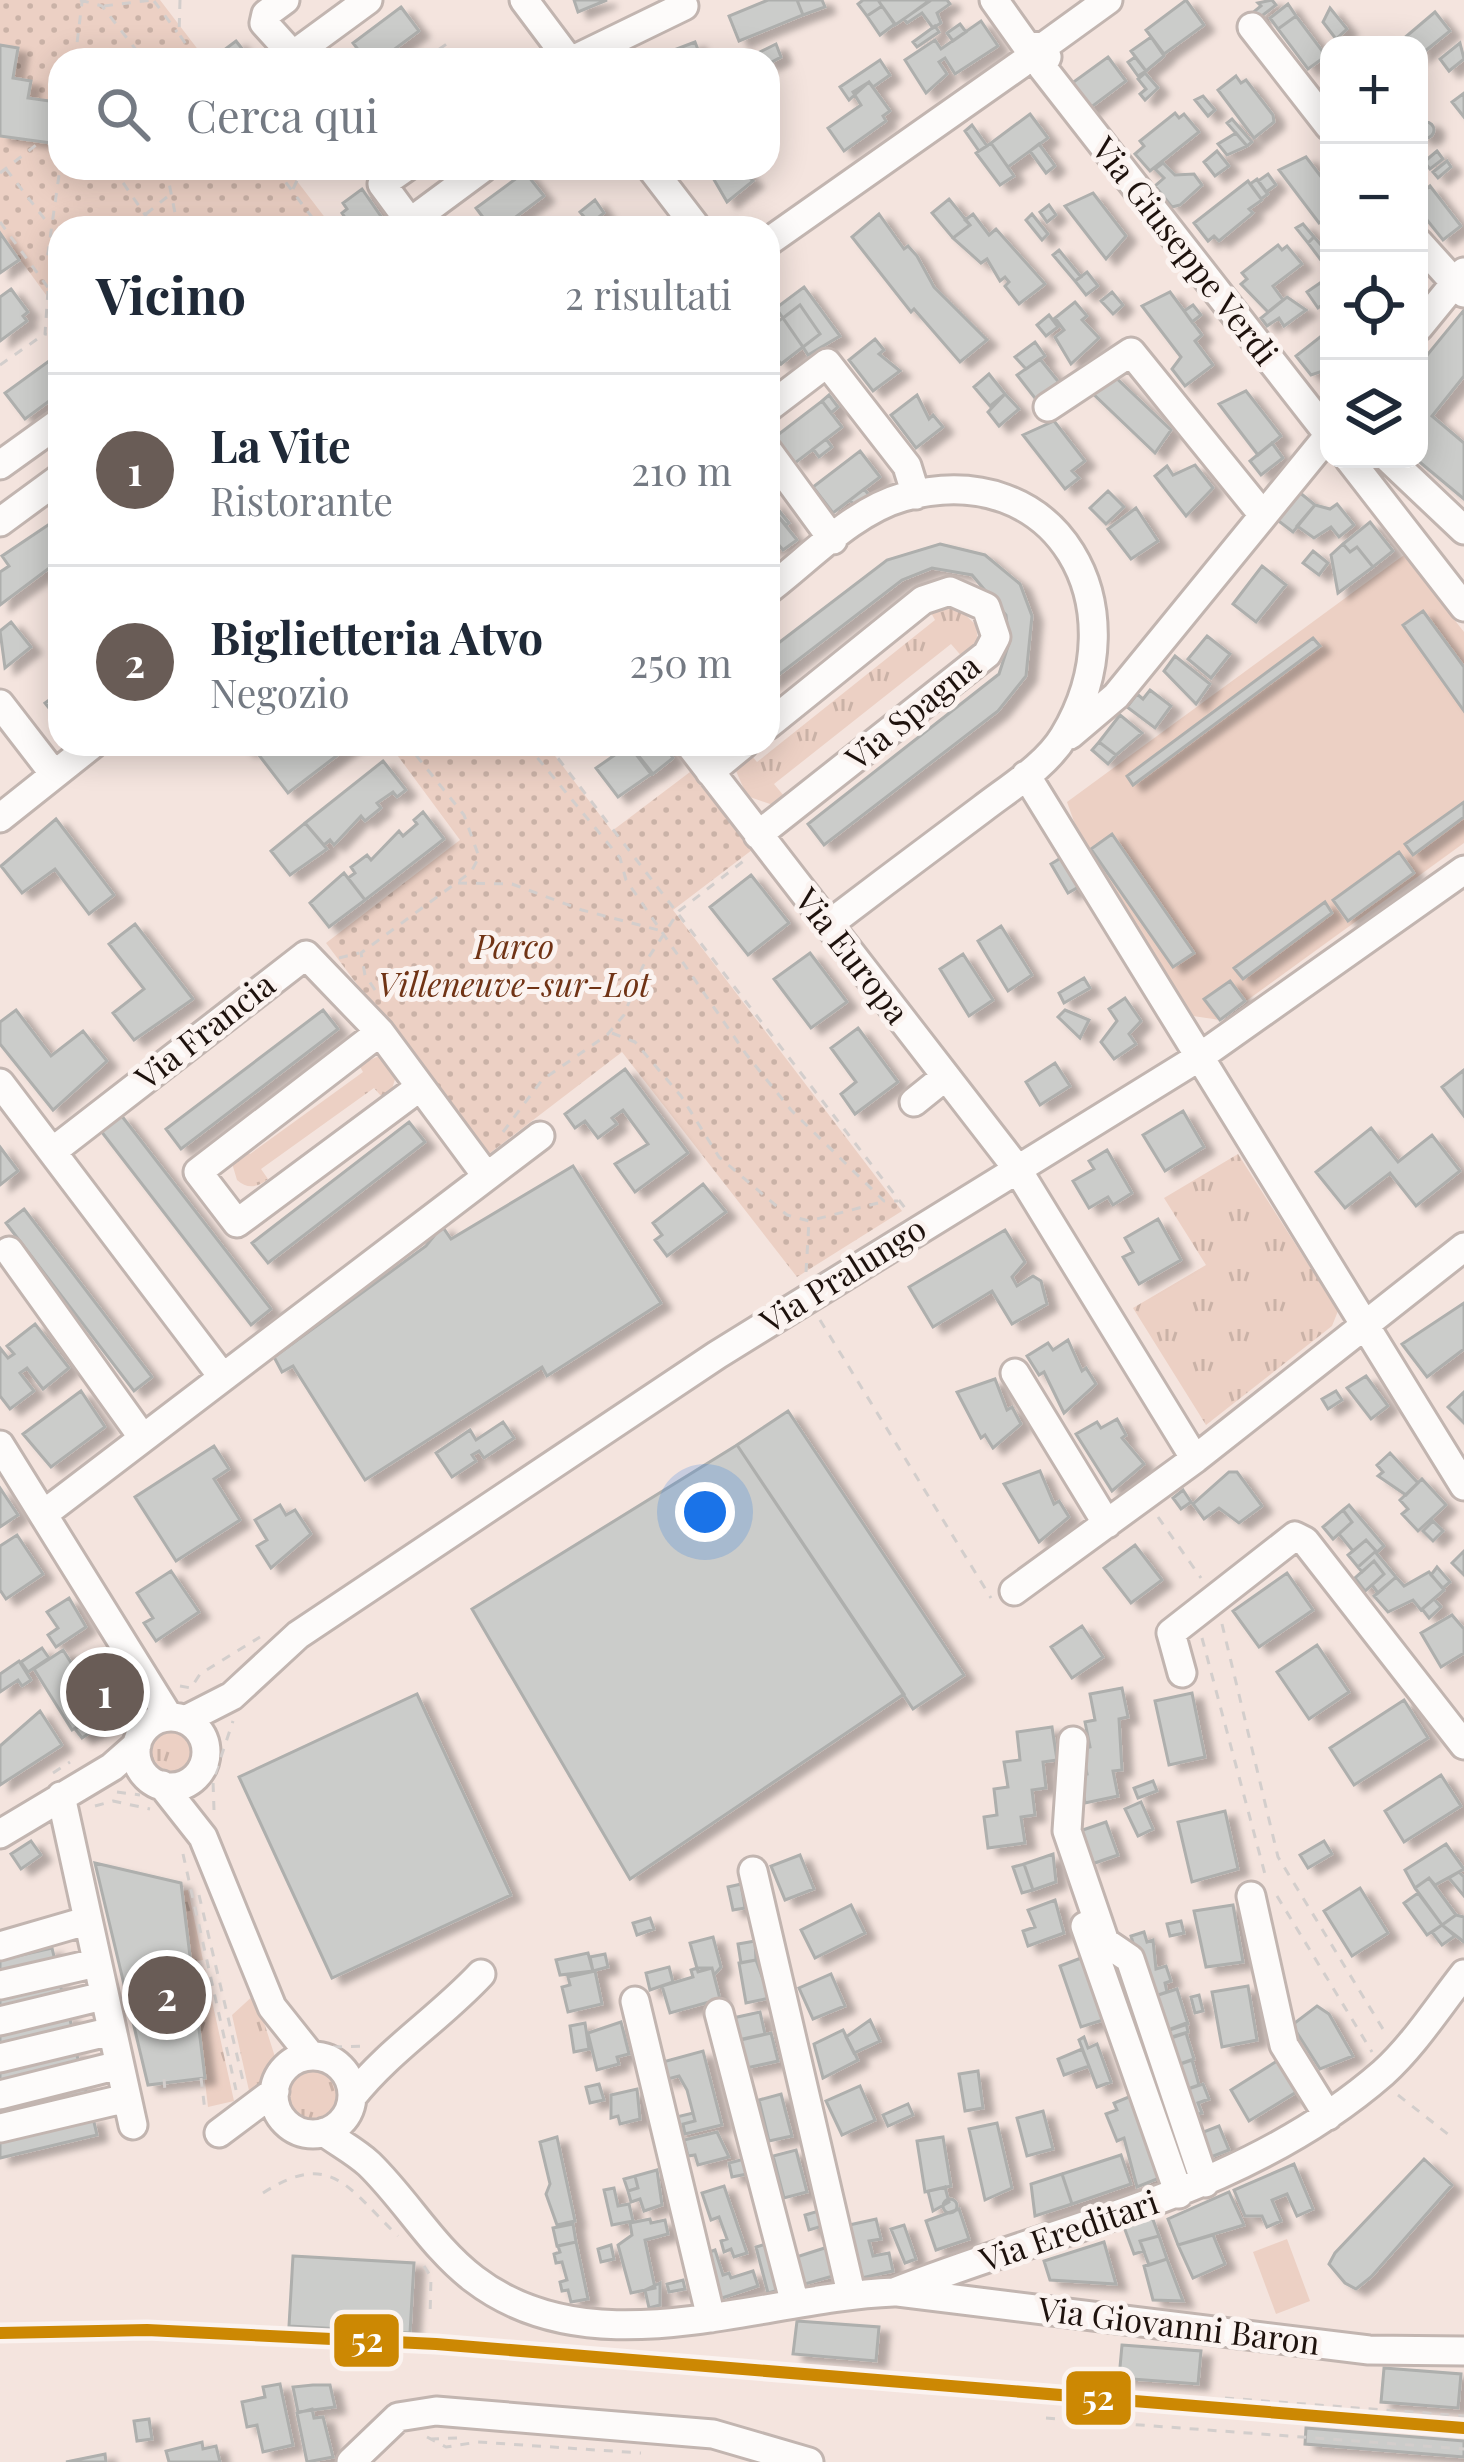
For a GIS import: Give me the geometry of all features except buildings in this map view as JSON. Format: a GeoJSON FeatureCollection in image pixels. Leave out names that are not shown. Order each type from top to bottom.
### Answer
{"type":"FeatureCollection","features":[{"type":"Feature","properties":{"kind":"street"},"geometry":{"type":"LineString","coordinates":[[284,0],[266,14],[264,23],[287,48]]}},
{"type":"Feature","properties":{"kind":"street"},"geometry":{"type":"LineString","coordinates":[[303,48],[368,0]]}},
{"type":"Feature","properties":{"kind":"street"},"geometry":{"type":"LineString","coordinates":[[524,0],[558,48]]}},
{"type":"Feature","properties":{"kind":"street"},"geometry":{"type":"LineString","coordinates":[[590,48],[684,6],[680,0]]}},
{"type":"Feature","properties":{"kind":"street","name":"Via Giuseppe Verdi"},"geometry":{"type":"LineString","coordinates":[[994,0],[1320,423]]}},
{"type":"Feature","properties":{"kind":"street"},"geometry":{"type":"LineString","coordinates":[[780,234],[1108,0]]}},
{"type":"Feature","properties":{"kind":"street"},"geometry":{"type":"LineString","coordinates":[[1252,27],[1320,115]]}},
{"type":"Feature","properties":{"kind":"street"},"geometry":{"type":"LineString","coordinates":[[388,180],[382,184],[406,216]]}},
{"type":"Feature","properties":{"kind":"street"},"geometry":{"type":"LineString","coordinates":[[418,216],[468,180]]}},
{"type":"Feature","properties":{"kind":"street"},"geometry":{"type":"LineString","coordinates":[[660,180],[688,216]]}},
{"type":"Feature","properties":{"kind":"street"},"geometry":{"type":"LineString","coordinates":[[1428,252],[1460,284],[1428,318]]}},
{"type":"Feature","properties":{"kind":"street"},"geometry":{"type":"LineString","coordinates":[[1048,407],[1132,352],[1263,515]]}},
{"type":"Feature","properties":{"kind":"street"},"geometry":{"type":"LineString","coordinates":[[780,399],[827,363],[907,466],[916,495]]}},
{"type":"Feature","properties":{"kind":"street"},"geometry":{"type":"LineString","coordinates":[[0,465],[48,431]]}},
{"type":"Feature","properties":{"kind":"street"},"geometry":{"type":"LineString","coordinates":[[828,925],[1026,775],[1116,696],[1320,446]]}},
{"type":"Feature","properties":{"kind":"street"},"geometry":{"type":"LineString","coordinates":[[780,467],[833,540]]}},
{"type":"Feature","properties":{"kind":"street"},"geometry":{"type":"LineString","coordinates":[[1356,468],[1464,608]]}},
{"type":"Feature","properties":{"kind":"street"},"geometry":{"type":"LineString","coordinates":[[1398,468],[1464,533],[1427,559]]}},
{"type":"Feature","properties":{"kind":"street"},"geometry":{"type":"LineString","coordinates":[[0,521],[48,487]]}},
{"type":"Feature","properties":{"kind":"street"},"geometry":{"type":"LineString","coordinates":[[780,581],[872,512],[916,495],[972,492],[1016,506],[1047,526],[1076,560],[1092,596],[1097,648],[1086,695],[1060,742]]}},
{"type":"Feature","properties":{"kind":"street","name":"Via Spagna"},"geometry":{"type":"LineString","coordinates":[[755,844],[987,654],[995,638],[986,607],[950,591],[923,600],[780,715]]}},
{"type":"Feature","properties":{"kind":"street"},"geometry":{"type":"LineString","coordinates":[[1097,648],[1135,652],[1170,632]]}},
{"type":"Feature","properties":{"kind":"street"},"geometry":{"type":"LineString","coordinates":[[0,704],[54,774]]}},
{"type":"Feature","properties":{"kind":"street"},"geometry":{"type":"LineString","coordinates":[[0,818],[77,756]]}},
{"type":"Feature","properties":{"kind":"street","name":"Via Europa"},"geometry":{"type":"LineString","coordinates":[[698,756],[755,844],[828,925],[1016,1167],[1195,1459]]}},
{"type":"Feature","properties":{"kind":"street"},"geometry":{"type":"LineString","coordinates":[[710,772],[729,756]]}},
{"type":"Feature","properties":{"kind":"street"},"geometry":{"type":"LineString","coordinates":[[1026,775],[1464,1486]]}},
{"type":"Feature","properties":{"kind":"street","name":"Via Pralungo"},"geometry":{"type":"LineString","coordinates":[[199,1774],[206,1746],[298,1635],[710,1344],[919,1227],[1201,1056],[1464,870]]}},
{"type":"Feature","properties":{"kind":"street","name":"Via Francia"},"geometry":{"type":"LineString","coordinates":[[52,1151],[306,955],[380,1032],[485,1174]]}},
{"type":"Feature","properties":{"kind":"street"},"geometry":{"type":"LineString","coordinates":[[380,1032],[198,1172],[237,1222],[420,1087]]}},
{"type":"Feature","properties":{"kind":"street"},"geometry":{"type":"LineString","coordinates":[[914,1102],[945,1077]]}},
{"type":"Feature","properties":{"kind":"street"},"geometry":{"type":"LineString","coordinates":[[0,1083],[221,1376]]}},
{"type":"Feature","properties":{"kind":"street"},"geometry":{"type":"LineString","coordinates":[[45,1514],[540,1136]]}},
{"type":"Feature","properties":{"kind":"street"},"geometry":{"type":"LineString","coordinates":[[1004,1597],[1195,1459],[1464,1247]]}},
{"type":"Feature","properties":{"kind":"street"},"geometry":{"type":"LineString","coordinates":[[9,1251],[143,1438]]}},
{"type":"Feature","properties":{"kind":"street"},"geometry":{"type":"LineString","coordinates":[[1015,1373],[1107,1524]]}},
{"type":"Feature","properties":{"kind":"street"},"geometry":{"type":"LineString","coordinates":[[0,1445],[177,1719],[200,1732],[206,1746]]}},
{"type":"Feature","properties":{"kind":"street"},"geometry":{"type":"LineString","coordinates":[[1182,1673],[1172,1633],[1295,1536],[1305,1540],[1464,1745]]}},
{"type":"Feature","properties":{"kind":"street","name":"Via Pralungo"},"geometry":{"type":"LineString","coordinates":[[0,1834],[82,1788],[126,1740],[147,1727],[238,1702]]}},
{"type":"Feature","properties":{"kind":"street"},"geometry":{"type":"LineString","coordinates":[[126,1740],[158,1796]]}},
{"type":"Feature","properties":{"kind":"street"},"geometry":{"type":"LineString","coordinates":[[1073,1741],[1067,1831],[1105,1942],[1130,1959],[1192,2189]]}},
{"type":"Feature","properties":{"kind":"street"},"geometry":{"type":"LineString","coordinates":[[0,2128],[130,2111],[86,1921],[82,1788],[158,1796],[199,1774]]}},
{"type":"Feature","properties":{"kind":"street","name":"Via Ereditari"},"geometry":{"type":"LineString","coordinates":[[196,1835],[199,1774]]}},
{"type":"Feature","properties":{"kind":"street","name":"Via Ereditari"},"geometry":{"type":"LineString","coordinates":[[158,1796],[196,1835],[272,2007],[278,2110],[288,2125],[304,2133],[325,2132],[369,2164],[444,2254],[519,2307],[578,2321],[711,2318],[851,2293],[894,2292],[1192,2189],[1266,2156],[1328,2116],[1392,2064],[1464,1974]]}},
{"type":"Feature","properties":{"kind":"street"},"geometry":{"type":"LineString","coordinates":[[753,1871],[851,2293]]}},
{"type":"Feature","properties":{"kind":"street"},"geometry":{"type":"LineString","coordinates":[[1074,1893],[1192,2189]]}},
{"type":"Feature","properties":{"kind":"street"},"geometry":{"type":"LineString","coordinates":[[1251,1896],[1284,2045],[1328,2116]]}},
{"type":"Feature","properties":{"kind":"street"},"geometry":{"type":"LineString","coordinates":[[0,1946],[86,1921]]}},
{"type":"Feature","properties":{"kind":"street"},"geometry":{"type":"LineString","coordinates":[[0,1985],[96,1963]]}},
{"type":"Feature","properties":{"kind":"street"},"geometry":{"type":"LineString","coordinates":[[325,2132],[390,2054],[440,2017],[481,1974]]}},
{"type":"Feature","properties":{"kind":"street"},"geometry":{"type":"LineString","coordinates":[[0,2021],[103,1996]]}},
{"type":"Feature","properties":{"kind":"street"},"geometry":{"type":"LineString","coordinates":[[634,2001],[711,2318]]}},
{"type":"Feature","properties":{"kind":"street","name":"Via Ereditari"},"geometry":{"type":"LineString","coordinates":[[272,2007],[323,2060],[347,2077],[369,2164]]}},
{"type":"Feature","properties":{"kind":"street"},"geometry":{"type":"LineString","coordinates":[[718,2013],[795,2304]]}},
{"type":"Feature","properties":{"kind":"street"},"geometry":{"type":"LineString","coordinates":[[0,2058],[112,2031]]}},
{"type":"Feature","properties":{"kind":"street"},"geometry":{"type":"LineString","coordinates":[[288,2125],[219,2134],[279,2080],[323,2060],[390,2054]]}},
{"type":"Feature","properties":{"kind":"street"},"geometry":{"type":"LineString","coordinates":[[0,2095],[119,2065]]}},
{"type":"Feature","properties":{"kind":"street","name":"Via Giovanni Baron"},"geometry":{"type":"LineString","coordinates":[[894,2292],[1369,2350],[1464,2351]]}},
{"type":"Feature","properties":{"kind":"street"},"geometry":{"type":"LineString","coordinates":[[351,2462],[398,2416],[423,2411],[713,2434],[809,2462]]}},
{"type":"Feature","properties":{"kind":"path"},"geometry":{"type":"LineString","coordinates":[[76,48],[81,0],[102,6],[153,0],[189,48]]}},
{"type":"Feature","properties":{"kind":"path"},"geometry":{"type":"LineString","coordinates":[[179,34],[180,0]]}},
{"type":"Feature","properties":{"kind":"path"},"geometry":{"type":"LineString","coordinates":[[102,6],[135,48]]}},
{"type":"Feature","properties":{"kind":"path"},"geometry":{"type":"LineString","coordinates":[[441,48],[448,43]]}},
{"type":"Feature","properties":{"kind":"path"},"geometry":{"type":"LineString","coordinates":[[40,142],[3,171],[48,224]]}},
{"type":"Feature","properties":{"kind":"path"},"geometry":{"type":"LineString","coordinates":[[53,216],[58,180]]}},
{"type":"Feature","properties":{"kind":"path"},"geometry":{"type":"LineString","coordinates":[[121,180],[145,215],[169,196]]}},
{"type":"Feature","properties":{"kind":"path"},"geometry":{"type":"LineString","coordinates":[[167,180],[175,216]]}},
{"type":"Feature","properties":{"kind":"path"},"geometry":{"type":"LineString","coordinates":[[284,180],[311,216]]}},
{"type":"Feature","properties":{"kind":"path"},"geometry":{"type":"LineString","coordinates":[[292,191],[297,180]]}},
{"type":"Feature","properties":{"kind":"path"},"geometry":{"type":"LineString","coordinates":[[0,222],[48,288]]}},
{"type":"Feature","properties":{"kind":"path"},"geometry":{"type":"LineString","coordinates":[[45,334],[48,300]]}},
{"type":"Feature","properties":{"kind":"path"},"geometry":{"type":"LineString","coordinates":[[0,365],[48,334]]}},
{"type":"Feature","properties":{"kind":"path"},"geometry":{"type":"LineString","coordinates":[[378,994],[365,975],[361,953],[471,872],[480,848],[445,785],[418,756]]}},
{"type":"Feature","properties":{"kind":"path"},"geometry":{"type":"LineString","coordinates":[[536,756],[620,858],[626,880],[734,1039],[791,1110],[884,1201]]}},
{"type":"Feature","properties":{"kind":"path"},"geometry":{"type":"LineString","coordinates":[[556,756],[919,1227]]}},
{"type":"Feature","properties":{"kind":"path"},"geometry":{"type":"LineString","coordinates":[[607,1035],[624,1015],[664,931],[679,911],[755,844]]}},
{"type":"Feature","properties":{"kind":"path"},"geometry":{"type":"LineString","coordinates":[[455,883],[512,884],[582,910],[664,931]]}},
{"type":"Feature","properties":{"kind":"path"},"geometry":{"type":"LineString","coordinates":[[498,1138],[542,1080],[613,1032],[635,1042],[650,1057],[734,1172],[787,1215],[809,1220],[900,1201]]}},
{"type":"Feature","properties":{"kind":"path"},"geometry":{"type":"LineString","coordinates":[[809,1220],[799,1294],[1004,1597]]}},
{"type":"Feature","properties":{"kind":"path"},"geometry":{"type":"LineString","coordinates":[[1152,1509],[1205,1605],[1278,1857],[1392,2064],[1392,2090],[1454,2138]]}},
{"type":"Feature","properties":{"kind":"path"},"geometry":{"type":"LineString","coordinates":[[1205,1605],[1258,1866],[1392,2064]]}},
{"type":"Feature","properties":{"kind":"path"},"geometry":{"type":"LineString","coordinates":[[126,1740],[127,1712],[144,1698]]}},
{"type":"Feature","properties":{"kind":"path"},"geometry":{"type":"LineString","coordinates":[[238,1702],[221,1743],[196,1835],[210,1963],[246,2112]]}},
{"type":"Feature","properties":{"kind":"path"},"geometry":{"type":"LineString","coordinates":[[82,1788],[86,1756]]}},
{"type":"Feature","properties":{"kind":"path"},"geometry":{"type":"LineString","coordinates":[[82,1788],[158,1796]]}},
{"type":"Feature","properties":{"kind":"path"},"geometry":{"type":"LineString","coordinates":[[82,1788],[131,1802],[158,1796]]}},
{"type":"Feature","properties":{"kind":"path"},"geometry":{"type":"LineString","coordinates":[[196,1835],[246,2112]]}},
{"type":"Feature","properties":{"kind":"path"},"geometry":{"type":"LineString","coordinates":[[192,1966],[210,1963]]}},
{"type":"Feature","properties":{"kind":"path"},"geometry":{"type":"LineString","coordinates":[[201,2078],[205,2112]]}},
{"type":"Feature","properties":{"kind":"path"},"geometry":{"type":"LineString","coordinates":[[164,2079],[165,2091]]}},
{"type":"Feature","properties":{"kind":"path"},"geometry":{"type":"LineString","coordinates":[[262,2193],[298,2172],[318,2170],[353,2192],[406,2245]]}},
{"type":"Feature","properties":{"kind":"path"},"geometry":{"type":"LineString","coordinates":[[419,2257],[430,2277],[430,2316]]}},
{"type":"Feature","properties":{"kind":"path"},"geometry":{"type":"LineString","coordinates":[[1225,2398],[1464,2416]]}},
{"type":"Feature","properties":{"kind":"path"},"geometry":{"type":"LineString","coordinates":[[1046,2417],[1464,2449]]}},
{"type":"Feature","properties":{"kind":"path"},"geometry":{"type":"LineString","coordinates":[[462,2438],[428,2437],[446,2447],[478,2441],[659,2454]]}},
{"type":"Feature","properties":{"kind":"green space"},"geometry":{"type":"Polygon","coordinates":[[[0,0],[160,0],[197,48],[48,48],[48,180],[296,180],[324,216],[48,216],[48,298],[0,232],[0,0]]]}},
{"type":"Feature","properties":{"kind":"green space"},"geometry":{"type":"Polygon","coordinates":[[[1404,555],[1464,632],[1464,843],[1220,1020],[1193,1016],[1076,827],[1067,802],[1404,555]]]}},
{"type":"Feature","properties":{"kind":"green space"},"geometry":{"type":"Polygon","coordinates":[[[957,607],[976,625],[978,642],[964,659],[951,644],[774,784],[784,796],[773,805],[747,796],[736,771],[748,756],[757,762],[765,756],[780,756],[780,744],[935,620],[930,611],[957,607]]]}},
{"type":"Feature","properties":{"kind":"green space","name":"Parco Villeneuve-sur-Lot"},"geometry":{"type":"Polygon","coordinates":[[[398,756],[555,756],[612,831],[690,772],[752,850],[673,910],[902,1211],[797,1277],[622,1052],[486,1156],[326,943],[460,840],[398,756]]]}},
{"type":"Feature","properties":{"kind":"green space"},"geometry":{"type":"Polygon","coordinates":[[[379,1056],[396,1076],[392,1089],[381,1096],[374,1088],[261,1169],[268,1179],[264,1182],[248,1186],[237,1180],[231,1160],[243,1147],[250,1154],[363,1072],[359,1065],[379,1056]]]}},
{"type":"Feature","properties":{"kind":"green space"},"geometry":{"type":"Polygon","coordinates":[[[1238,1154],[1338,1311],[1332,1326],[1206,1425],[1133,1308],[1206,1265],[1164,1198],[1238,1154]]]}},
{"type":"Feature","properties":{"kind":"green space"},"geometry":{"type":"Polygon","coordinates":[[[169,1731],[185,1737],[191,1753],[185,1769],[169,1775],[153,1769],[147,1753],[153,1737],[169,1731]]]}},
{"type":"Feature","properties":{"kind":"green space"},"geometry":{"type":"Polygon","coordinates":[[[188,1890],[203,1960],[191,1962],[182,1891],[188,1890]]]}},
{"type":"Feature","properties":{"kind":"green space"},"geometry":{"type":"Polygon","coordinates":[[[205,1969],[234,2101],[208,2107],[192,1971],[205,1969]]]}},
{"type":"Feature","properties":{"kind":"green space"},"geometry":{"type":"Polygon","coordinates":[[[255,1994],[276,2060],[262,2086],[250,2095],[232,2015],[255,1994]]]}},
{"type":"Feature","properties":{"kind":"green space"},"geometry":{"type":"Polygon","coordinates":[[[312,2066],[332,2075],[341,2095],[332,2115],[312,2124],[292,2115],[283,2095],[292,2075],[312,2066]]]}},
{"type":"Feature","properties":{"kind":"green space"},"geometry":{"type":"Polygon","coordinates":[[[1287,2239],[1310,2301],[1276,2314],[1253,2252],[1287,2239]]]}},
{"type":"Feature","properties":{"kind":"transit line","name":"52"},"geometry":{"type":"LineString","coordinates":[[0,2333],[147,2330],[436,2344],[1464,2428]]}},
{"type":"Feature","properties":{"kind":"place","name":"La Vite"},"geometry":{"type":"Point","coordinates":[105,1692]}},
{"type":"Feature","properties":{"kind":"place","name":"Biglietteria Atvo"},"geometry":{"type":"Point","coordinates":[167,1995]}}]}
